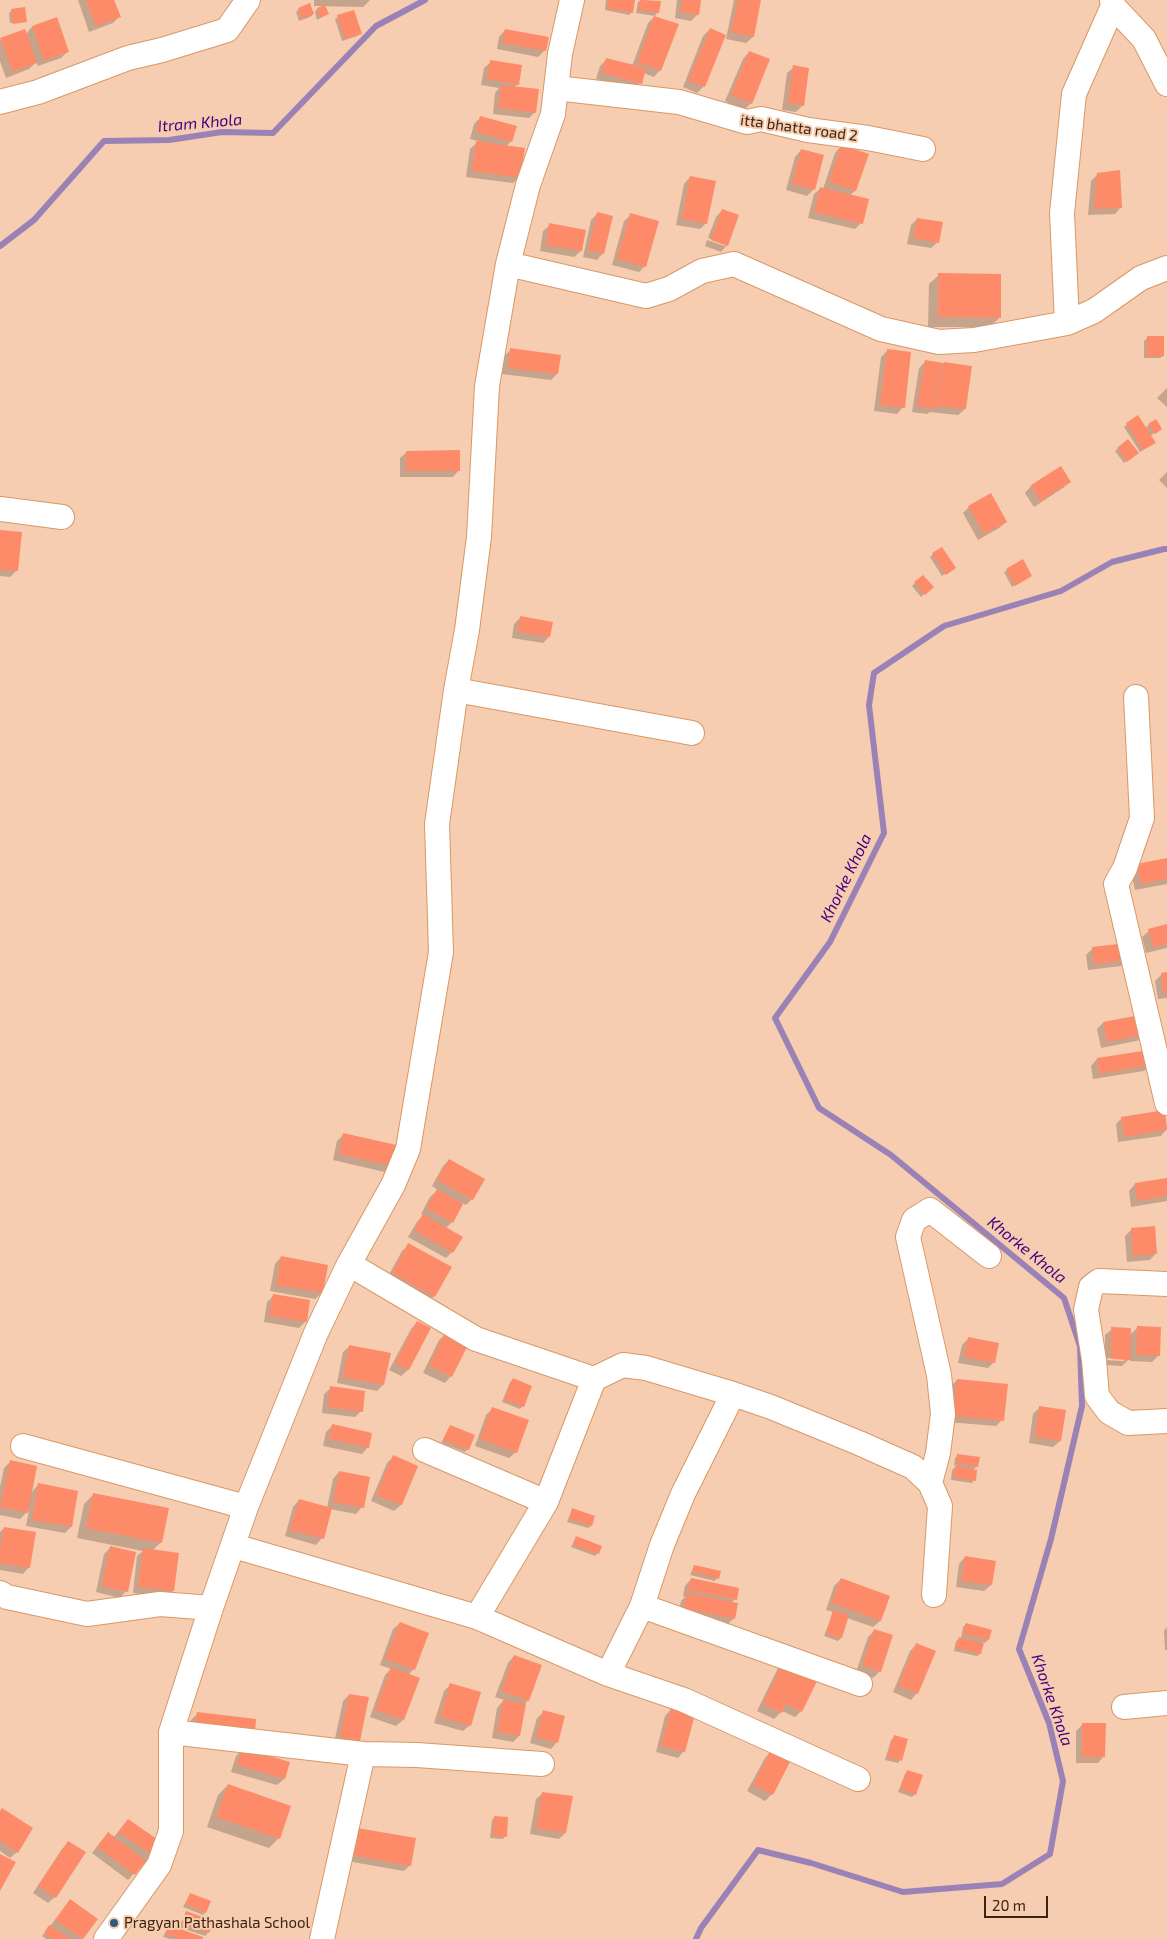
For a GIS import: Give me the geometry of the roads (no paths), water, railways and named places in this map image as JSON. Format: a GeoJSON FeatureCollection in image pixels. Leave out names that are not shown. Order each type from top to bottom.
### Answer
{"type":"FeatureCollection","features":[{"type":"Feature","properties":{"kind":"street"},"geometry":{"type":"LineString","coordinates":[[0,102],[38,92],[128,58],[162,50],[227,30],[248,0]]}},
{"type":"Feature","properties":{"kind":"street"},"geometry":{"type":"LineString","coordinates":[[106,1939],[160,1865],[171,1831],[171,1732],[211,1608],[246,1507],[316,1333],[349,1264],[393,1186],[408,1149],[441,952],[437,824],[456,690],[467,630],[479,537],[487,386],[508,264],[528,185],[553,114],[560,54],[572,0]]}},
{"type":"Feature","properties":{"kind":"street"},"geometry":{"type":"LineString","coordinates":[[1067,323],[1062,213],[1074,94],[1113,3],[1144,39],[1167,84]]}},
{"type":"Feature","properties":{"kind":"street","name":"itta bhatta road 2"},"geometry":{"type":"LineString","coordinates":[[556,88],[679,102],[747,122],[761,119],[808,130],[868,138],[923,149]]}},
{"type":"Feature","properties":{"kind":"street"},"geometry":{"type":"LineString","coordinates":[[508,264],[646,296],[669,289],[702,271],[734,264],[881,329],[939,342],[974,340],[1067,323],[1094,312],[1141,278],[1167,268]]}},
{"type":"Feature","properties":{"kind":"street"},"geometry":{"type":"LineString","coordinates":[[0,509],[62,517]]}},
{"type":"Feature","properties":{"kind":"street"},"geometry":{"type":"LineString","coordinates":[[456,690],[692,733]]}},
{"type":"Feature","properties":{"kind":"street"},"geometry":{"type":"LineString","coordinates":[[1136,697],[1142,818],[1125,868],[1116,884],[1167,1103]]}},
{"type":"Feature","properties":{"kind":"street"},"geometry":{"type":"LineString","coordinates":[[930,1483],[938,1453],[943,1414],[939,1375],[908,1237],[914,1220],[930,1210],[989,1256]]}},
{"type":"Feature","properties":{"kind":"street"},"geometry":{"type":"LineString","coordinates":[[349,1264],[476,1339],[594,1379]]}},
{"type":"Feature","properties":{"kind":"street"},"geometry":{"type":"LineString","coordinates":[[1167,1284],[1099,1281],[1091,1287],[1086,1310],[1094,1360],[1097,1396],[1109,1412],[1128,1423],[1167,1421]]}},
{"type":"Feature","properties":{"kind":"street"},"geometry":{"type":"LineString","coordinates":[[477,1617],[546,1502],[594,1379],[623,1365],[646,1368],[772,1407],[913,1467],[930,1483],[940,1506],[934,1595]]}},
{"type":"Feature","properties":{"kind":"street"},"geometry":{"type":"LineString","coordinates":[[608,1674],[642,1606],[662,1545],[683,1494],[733,1394]]}},
{"type":"Feature","properties":{"kind":"street"},"geometry":{"type":"LineString","coordinates":[[23,1446],[246,1507]]}},
{"type":"Feature","properties":{"kind":"street"},"geometry":{"type":"LineString","coordinates":[[425,1450],[546,1502]]}},
{"type":"Feature","properties":{"kind":"street"},"geometry":{"type":"LineString","coordinates":[[234,1546],[477,1617],[608,1674],[684,1700],[858,1779]]}},
{"type":"Feature","properties":{"kind":"street"},"geometry":{"type":"LineString","coordinates":[[0,1593],[7,1597],[87,1614],[160,1604],[211,1608]]}},
{"type":"Feature","properties":{"kind":"street"},"geometry":{"type":"LineString","coordinates":[[642,1606],[860,1684]]}},
{"type":"Feature","properties":{"kind":"street"},"geometry":{"type":"LineString","coordinates":[[1124,1707],[1167,1704]]}},
{"type":"Feature","properties":{"kind":"street"},"geometry":{"type":"LineString","coordinates":[[171,1732],[363,1754],[416,1755],[542,1764]]}},
{"type":"Feature","properties":{"kind":"street"},"geometry":{"type":"LineString","coordinates":[[322,1939],[363,1754]]}},
{"type":"Feature","properties":{"kind":"waterway","name":"Itram Khola"},"geometry":{"type":"LineString","coordinates":[[0,246],[34,220],[104,141],[169,140],[222,132],[273,133],[376,26],[425,0]]}},
{"type":"Feature","properties":{"kind":"waterway","name":"Khorke Khola"},"geometry":{"type":"LineString","coordinates":[[696,1939],[701,1928],[758,1850],[811,1863],[903,1892],[1002,1884],[1050,1854],[1063,1781],[1049,1723],[1019,1649],[1051,1539],[1082,1406],[1080,1346],[1064,1298],[891,1155],[819,1108],[775,1018],[830,942],[884,833],[869,705],[874,673],[944,626],[1061,591],[1112,562],[1167,549]]}},
{"type":"Feature","properties":{"kind":"place","name":"Pragyan Pathashala School"},"geometry":{"type":"Point","coordinates":[114,1923]}}]}
